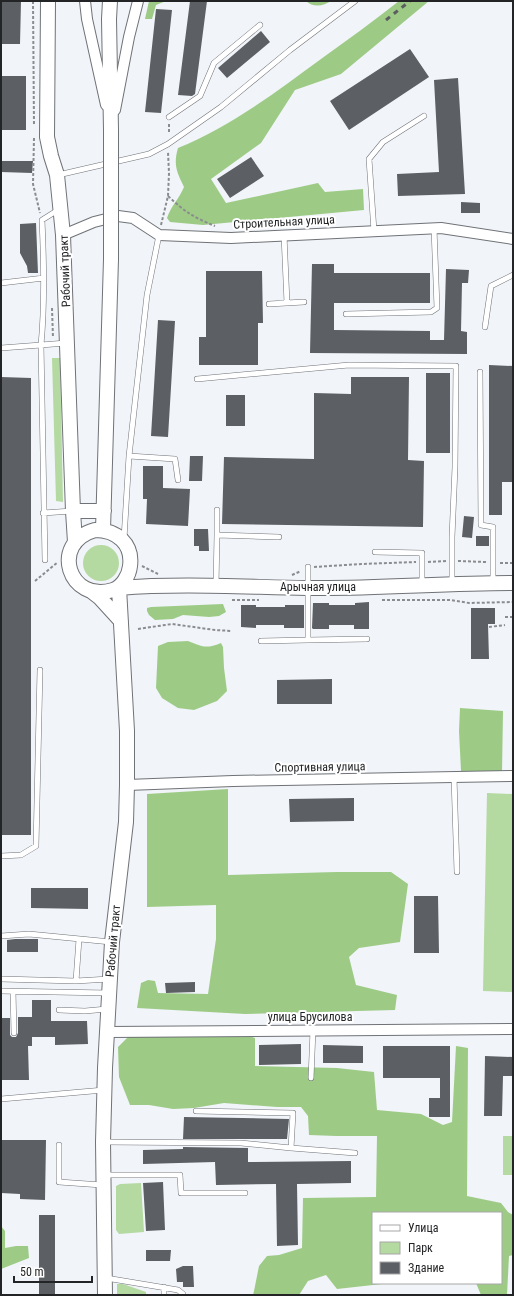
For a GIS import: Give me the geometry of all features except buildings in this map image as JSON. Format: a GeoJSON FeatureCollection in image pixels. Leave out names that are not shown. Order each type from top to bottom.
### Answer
{"type":"FeatureCollection","features":[{"type":"Feature","properties":{"kind":"street","name":"Рабочий тракт"},"geometry":{"type":"LineString","coordinates":[[48,1],[47,137],[57,175],[64,235],[75,542],[71,550],[69,566],[76,582],[91,591],[103,601],[121,621]]}},
{"type":"Feature","properties":{"kind":"street"},"geometry":{"type":"LineString","coordinates":[[85,1],[87,19],[111,130]]}},
{"type":"Feature","properties":{"kind":"street"},"geometry":{"type":"LineString","coordinates":[[99,530],[104,511],[110,259],[110,1]]}},
{"type":"Feature","properties":{"kind":"street"},"geometry":{"type":"LineString","coordinates":[[111,130],[129,37],[138,1]]}},
{"type":"Feature","properties":{"kind":"street"},"geometry":{"type":"LineString","coordinates":[[64,235],[94,222],[118,216],[133,218],[159,235]]}},
{"type":"Feature","properties":{"kind":"street","name":"Строительная улица"},"geometry":{"type":"LineString","coordinates":[[159,235],[232,238],[441,228],[513,239]]}},
{"type":"Feature","properties":{"kind":"street"},"geometry":{"type":"LineString","coordinates":[[73,510],[104,511]]}},
{"type":"Feature","properties":{"kind":"street"},"geometry":{"type":"LineString","coordinates":[[73,510],[99,530],[115,534],[124,542],[129,550],[131,559],[130,568],[127,576],[119,588],[104,592],[91,591]]}},
{"type":"Feature","properties":{"kind":"street"},"geometry":{"type":"LineString","coordinates":[[75,542],[84,535],[99,530]]}},
{"type":"Feature","properties":{"kind":"street"},"geometry":{"type":"LineString","coordinates":[[130,568],[147,586]]}},
{"type":"Feature","properties":{"kind":"street","name":"Арычная улица"},"geometry":{"type":"LineString","coordinates":[[119,588],[147,586],[216,586],[308,588],[513,583]]}},
{"type":"Feature","properties":{"kind":"street","name":"Рабочий тракт"},"geometry":{"type":"LineString","coordinates":[[105,1295],[106,1278],[103,1142],[108,1009],[112,942],[126,822],[127,785],[127,731],[119,588]]}},
{"type":"Feature","properties":{"kind":"street","name":"Спортивная улица"},"geometry":{"type":"LineString","coordinates":[[127,785],[241,781],[513,776]]}},
{"type":"Feature","properties":{"kind":"street","name":"улица Брусилова"},"geometry":{"type":"LineString","coordinates":[[108,1032],[513,1030]]}},
{"type":"Feature","properties":{"kind":"lane"},"geometry":{"type":"LineString","coordinates":[[57,175],[149,154],[168,144],[221,107],[290,50],[355,1]]}},
{"type":"Feature","properties":{"kind":"lane"},"geometry":{"type":"LineString","coordinates":[[169,117],[200,96],[214,63],[260,25]]}},
{"type":"Feature","properties":{"kind":"lane"},"geometry":{"type":"LineString","coordinates":[[374,231],[369,159],[383,142],[424,116]]}},
{"type":"Feature","properties":{"kind":"lane"},"geometry":{"type":"LineString","coordinates":[[45,560],[41,345],[44,278],[42,220],[61,208]]}},
{"type":"Feature","properties":{"kind":"lane"},"geometry":{"type":"LineString","coordinates":[[346,314],[431,312],[438,308],[434,228]]}},
{"type":"Feature","properties":{"kind":"lane"},"geometry":{"type":"LineString","coordinates":[[124,542],[129,456],[147,295],[159,235]]}},
{"type":"Feature","properties":{"kind":"lane"},"geometry":{"type":"LineString","coordinates":[[284,235],[287,303]]}},
{"type":"Feature","properties":{"kind":"lane"},"geometry":{"type":"LineString","coordinates":[[485,327],[491,286],[513,275]]}},
{"type":"Feature","properties":{"kind":"lane"},"geometry":{"type":"LineString","coordinates":[[1,283],[44,278]]}},
{"type":"Feature","properties":{"kind":"lane"},"geometry":{"type":"LineString","coordinates":[[269,304],[304,302]]}},
{"type":"Feature","properties":{"kind":"lane"},"geometry":{"type":"LineString","coordinates":[[1,348],[67,342]]}},
{"type":"Feature","properties":{"kind":"lane"},"geometry":{"type":"LineString","coordinates":[[197,379],[349,366],[456,366],[452,584]]}},
{"type":"Feature","properties":{"kind":"lane"},"geometry":{"type":"LineString","coordinates":[[480,372],[482,526],[493,527],[493,583]]}},
{"type":"Feature","properties":{"kind":"lane"},"geometry":{"type":"LineString","coordinates":[[129,456],[175,459],[178,480]]}},
{"type":"Feature","properties":{"kind":"lane"},"geometry":{"type":"LineString","coordinates":[[43,513],[73,510]]}},
{"type":"Feature","properties":{"kind":"lane"},"geometry":{"type":"LineString","coordinates":[[216,586],[217,510]]}},
{"type":"Feature","properties":{"kind":"lane"},"geometry":{"type":"LineString","coordinates":[[217,535],[279,537]]}},
{"type":"Feature","properties":{"kind":"lane"},"geometry":{"type":"LineString","coordinates":[[374,552],[422,553],[422,585]]}},
{"type":"Feature","properties":{"kind":"lane"},"geometry":{"type":"LineString","coordinates":[[308,567],[308,640]]}},
{"type":"Feature","properties":{"kind":"lane"},"geometry":{"type":"LineString","coordinates":[[261,641],[367,639]]}},
{"type":"Feature","properties":{"kind":"lane"},"geometry":{"type":"LineString","coordinates":[[1,856],[21,855],[36,846],[40,670]]}},
{"type":"Feature","properties":{"kind":"lane"},"geometry":{"type":"LineString","coordinates":[[454,777],[457,872]]}},
{"type":"Feature","properties":{"kind":"lane"},"geometry":{"type":"LineString","coordinates":[[1,936],[29,934],[112,942]]}},
{"type":"Feature","properties":{"kind":"lane"},"geometry":{"type":"LineString","coordinates":[[76,981],[79,939]]}},
{"type":"Feature","properties":{"kind":"lane"},"geometry":{"type":"LineString","coordinates":[[1,979],[76,981],[109,986]]}},
{"type":"Feature","properties":{"kind":"lane"},"geometry":{"type":"LineString","coordinates":[[1,991],[109,986]]}},
{"type":"Feature","properties":{"kind":"lane"},"geometry":{"type":"LineString","coordinates":[[13,991],[14,1033]]}},
{"type":"Feature","properties":{"kind":"lane"},"geometry":{"type":"LineString","coordinates":[[59,1010],[85,1011],[108,1009]]}},
{"type":"Feature","properties":{"kind":"lane"},"geometry":{"type":"LineString","coordinates":[[311,1078],[313,1030]]}},
{"type":"Feature","properties":{"kind":"lane"},"geometry":{"type":"LineString","coordinates":[[1,1100],[105,1090]]}},
{"type":"Feature","properties":{"kind":"lane"},"geometry":{"type":"LineString","coordinates":[[196,1112],[293,1113],[291,1148]]}},
{"type":"Feature","properties":{"kind":"lane"},"geometry":{"type":"LineString","coordinates":[[103,1142],[241,1143],[355,1153]]}},
{"type":"Feature","properties":{"kind":"lane"},"geometry":{"type":"LineString","coordinates":[[59,1145],[59,1182],[180,1175],[181,1193],[245,1193]]}},
{"type":"Feature","properties":{"kind":"lane"},"geometry":{"type":"LineString","coordinates":[[106,1278],[178,1290],[183,1295]]}},
{"type":"Feature","properties":{"kind":"lane"},"geometry":{"type":"LineString","coordinates":[[164,1287],[164,1295]]}},
{"type":"Feature","properties":{"kind":"path"},"geometry":{"type":"LineString","coordinates":[[159,235],[168,196],[169,117]]}},
{"type":"Feature","properties":{"kind":"path"},"geometry":{"type":"LineString","coordinates":[[168,196],[183,210],[195,218],[216,227]]}},
{"type":"Feature","properties":{"kind":"path"},"geometry":{"type":"LineString","coordinates":[[36,581],[60,560]]}},
{"type":"Feature","properties":{"kind":"path"},"geometry":{"type":"LineString","coordinates":[[232,600],[264,600]]}},
{"type":"Feature","properties":{"kind":"path"},"geometry":{"type":"LineString","coordinates":[[380,600],[451,600],[469,603],[513,602]]}},
{"type":"Feature","properties":{"kind":"path"},"geometry":{"type":"LineString","coordinates":[[505,617],[513,617]]}},
{"type":"Feature","properties":{"kind":"path"},"geometry":{"type":"LineString","coordinates":[[138,629],[172,624],[232,631]]}},
{"type":"Feature","properties":{"kind":"path"},"geometry":{"type":"LineString","coordinates":[[489,627],[505,625]]}},
{"type":"Feature","properties":{"kind":"green space"},"geometry":{"type":"Polygon","coordinates":[[[149,1],[166,1],[156,5],[152,19],[145,19],[149,1]]]}},
{"type":"Feature","properties":{"kind":"green space"},"geometry":{"type":"Polygon","coordinates":[[[306,1],[331,1],[318,6],[312,5],[306,1]]]}},
{"type":"Feature","properties":{"kind":"green space"},"geometry":{"type":"Polygon","coordinates":[[[399,1],[429,1],[341,74],[295,90],[261,143],[211,179],[226,203],[318,183],[325,192],[363,189],[364,210],[203,225],[170,222],[167,218],[184,187],[176,168],[178,148],[216,130],[252,108],[399,1]]]}},
{"type":"Feature","properties":{"kind":"green space"},"geometry":{"type":"Polygon","coordinates":[[[52,358],[60,358],[63,502],[56,501],[52,358]]]}},
{"type":"Feature","properties":{"kind":"green space"},"geometry":{"type":"Polygon","coordinates":[[[101,545],[111,548],[116,553],[119,563],[116,573],[111,578],[101,581],[91,578],[86,573],[83,563],[86,553],[91,548],[101,545]]]}},
{"type":"Feature","properties":{"kind":"green space"},"geometry":{"type":"Polygon","coordinates":[[[223,604],[226,612],[219,616],[209,617],[183,615],[173,619],[155,620],[147,611],[147,608],[151,607],[223,604]]]}},
{"type":"Feature","properties":{"kind":"green space"},"geometry":{"type":"Polygon","coordinates":[[[188,641],[204,646],[212,646],[221,643],[223,647],[227,691],[217,701],[194,710],[178,708],[162,698],[156,688],[158,646],[168,642],[188,641]]]}},
{"type":"Feature","properties":{"kind":"green space"},"geometry":{"type":"Polygon","coordinates":[[[460,708],[503,711],[502,773],[461,771],[459,731],[460,708]]]}},
{"type":"Feature","properties":{"kind":"green space"},"geometry":{"type":"Polygon","coordinates":[[[228,789],[228,875],[391,872],[408,884],[400,942],[359,948],[349,957],[356,985],[397,995],[395,1010],[245,1014],[137,1008],[141,983],[148,980],[155,981],[158,993],[208,994],[216,939],[216,905],[147,907],[147,794],[228,789]]]}},
{"type":"Feature","properties":{"kind":"green space"},"geometry":{"type":"Polygon","coordinates":[[[487,793],[513,794],[513,992],[483,991],[487,793]]]}},
{"type":"Feature","properties":{"kind":"green space"},"geometry":{"type":"Polygon","coordinates":[[[246,1035],[255,1038],[255,1066],[337,1068],[374,1072],[377,1110],[421,1114],[443,1125],[452,1122],[456,1046],[468,1048],[467,1196],[501,1203],[508,1212],[513,1215],[513,1255],[509,1256],[507,1295],[481,1295],[476,1284],[502,1284],[502,1212],[372,1212],[372,1284],[382,1284],[337,1289],[326,1275],[308,1281],[299,1295],[253,1295],[259,1266],[267,1256],[279,1255],[302,1248],[303,1198],[376,1197],[377,1136],[309,1135],[308,1116],[301,1107],[277,1107],[224,1103],[194,1108],[173,1109],[149,1105],[130,1105],[119,1077],[118,1047],[128,1037],[216,1037],[246,1035]]]}},
{"type":"Feature","properties":{"kind":"green space"},"geometry":{"type":"Polygon","coordinates":[[[503,1136],[513,1136],[513,1175],[503,1175],[503,1136]]]}},
{"type":"Feature","properties":{"kind":"green space"},"geometry":{"type":"Polygon","coordinates":[[[141,1183],[144,1232],[119,1234],[116,1230],[116,1186],[120,1184],[141,1183]]]}},
{"type":"Feature","properties":{"kind":"green space"},"geometry":{"type":"Polygon","coordinates":[[[1,1226],[5,1231],[5,1248],[28,1246],[29,1258],[1,1269],[1,1226]]]}},
{"type":"Feature","properties":{"kind":"green space"},"geometry":{"type":"Polygon","coordinates":[[[117,1284],[123,1284],[146,1292],[146,1295],[117,1295],[117,1284]]]}},
{"type":"Feature","properties":{"kind":"railway"},"geometry":{"type":"LineString","coordinates":[[386,20],[410,1]]}}]}
